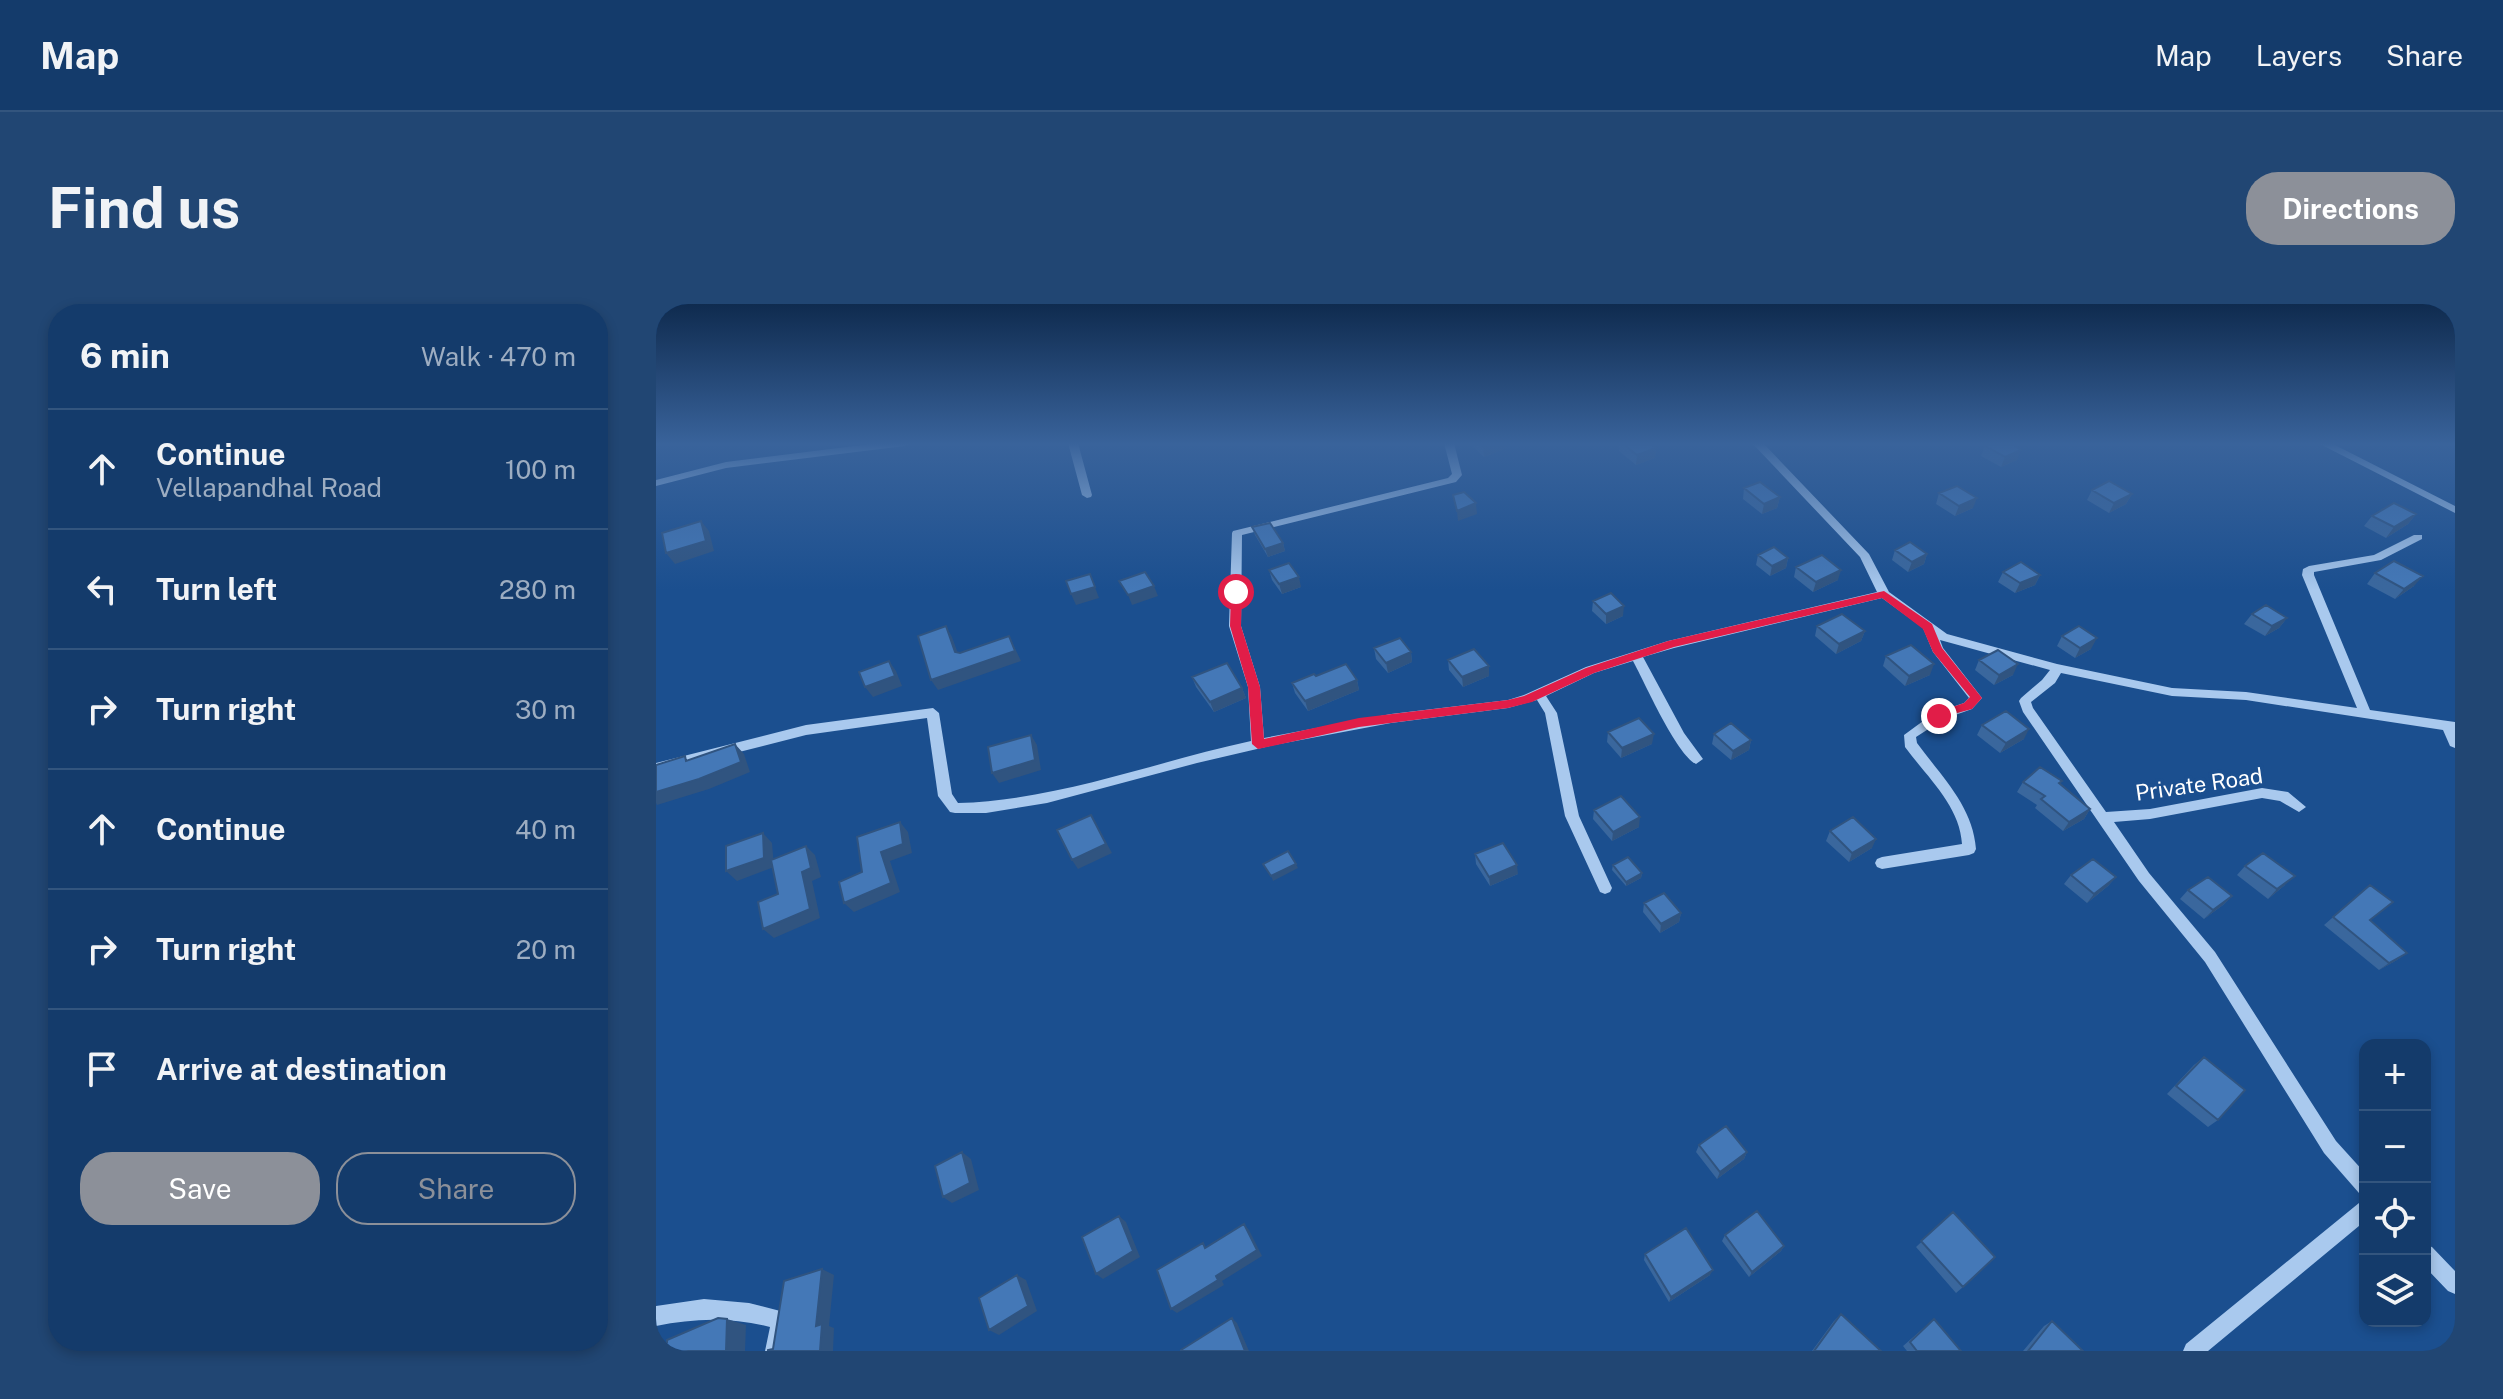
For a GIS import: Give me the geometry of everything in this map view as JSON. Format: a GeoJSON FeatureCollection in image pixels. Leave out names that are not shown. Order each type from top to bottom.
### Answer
{"type":"FeatureCollection","features":[{"type":"Feature","properties":{"kind":"street"},"geometry":{"type":"LineString","coordinates":[[1258,744],[1254,687],[1235,626],[1237,533],[1402,492]]}},
{"type":"Feature","properties":{"kind":"street"},"geometry":{"type":"LineString","coordinates":[[1804,492],[1865,556],[1884,594],[1943,637],[2057,668],[2172,692],[2246,696],[2451,726],[2455,743]]}},
{"type":"Feature","properties":{"kind":"street"},"geometry":{"type":"LineString","coordinates":[[2419,492],[2455,510]]}},
{"type":"Feature","properties":{"kind":"street"},"geometry":{"type":"LineString","coordinates":[[2365,713],[2335,645],[2308,575],[2309,569],[2377,558],[2418,537]]}},
{"type":"Feature","properties":{"kind":"street"},"geometry":{"type":"LineString","coordinates":[[656,768],[806,730],[933,713],[945,796],[955,808],[983,809],[1106,785],[1195,758],[1359,722],[1508,704],[1539,694],[1590,670],[1672,644],[1884,594]]}},
{"type":"Feature","properties":{"kind":"street"},"geometry":{"type":"LineString","coordinates":[[1882,863],[1969,849],[1970,838],[1964,819],[1910,744],[1910,735],[1939,716],[1968,706],[1976,698],[1937,649],[1928,627]]}},
{"type":"Feature","properties":{"kind":"street"},"geometry":{"type":"LineString","coordinates":[[1636,655],[1679,736],[1696,759]]}},
{"type":"Feature","properties":{"kind":"street"},"geometry":{"type":"LineString","coordinates":[[2057,668],[2052,681],[2028,696],[2025,701],[2027,709],[2144,877],[2210,957],[2330,1147],[2362,1183]]}},
{"type":"Feature","properties":{"kind":"street"},"geometry":{"type":"LineString","coordinates":[[1539,694],[1551,713],[1572,816],[1605,888]]}},
{"type":"Feature","properties":{"kind":"street","name":"Private Road"},"geometry":{"type":"LineString","coordinates":[[2102,818],[2150,814],[2262,793],[2283,796],[2299,807]]}},
{"type":"Feature","properties":{"kind":"street"},"geometry":{"type":"LineString","coordinates":[[2193,1351],[2359,1214]]}},
{"type":"Feature","properties":{"kind":"street"},"geometry":{"type":"LineString","coordinates":[[2426,1255],[2455,1284]]}},
{"type":"Feature","properties":{"kind":"street"},"geometry":{"type":"LineString","coordinates":[[656,1316],[693,1307],[752,1312],[781,1320],[775,1351]]}},
{"type":"Feature","properties":{"kind":"building"},"geometry":{"type":"Polygon","coordinates":[[[1464,492],[1476,503],[1457,511],[1453,495],[1464,492]]]}},
{"type":"Feature","properties":{"kind":"building"},"geometry":{"type":"Polygon","coordinates":[[[1749,492],[1773,492],[1780,497],[1764,504],[1749,492]]]}},
{"type":"Feature","properties":{"kind":"building"},"geometry":{"type":"Polygon","coordinates":[[[1967,492],[1977,498],[1959,506],[1939,493],[1967,492]]]}},
{"type":"Feature","properties":{"kind":"building"},"geometry":{"type":"Polygon","coordinates":[[[2095,492],[2132,494],[2114,503],[2095,492]]]}},
{"type":"Feature","properties":{"kind":"building"},"geometry":{"type":"Polygon","coordinates":[[[2394,503],[2416,514],[2394,527],[2372,516],[2394,503]]]}},
{"type":"Feature","properties":{"kind":"building"},"geometry":{"type":"Polygon","coordinates":[[[701,521],[706,541],[666,553],[662,533],[701,521]]]}},
{"type":"Feature","properties":{"kind":"building"},"geometry":{"type":"Polygon","coordinates":[[[1270,523],[1283,543],[1265,549],[1252,527],[1270,523]]]}},
{"type":"Feature","properties":{"kind":"building"},"geometry":{"type":"Polygon","coordinates":[[[1910,542],[1927,554],[1912,562],[1895,550],[1910,542]]]}},
{"type":"Feature","properties":{"kind":"building"},"geometry":{"type":"Polygon","coordinates":[[[1774,547],[1788,558],[1772,566],[1758,555],[1774,547]]]}},
{"type":"Feature","properties":{"kind":"building"},"geometry":{"type":"Polygon","coordinates":[[[1822,555],[1841,570],[1816,582],[1796,567],[1822,555]]]}},
{"type":"Feature","properties":{"kind":"building"},"geometry":{"type":"Polygon","coordinates":[[[2394,561],[2423,576],[2404,589],[2375,573],[2394,561]]]}},
{"type":"Feature","properties":{"kind":"building"},"geometry":{"type":"Polygon","coordinates":[[[2021,562],[2040,575],[2020,583],[2003,572],[2021,562]]]}},
{"type":"Feature","properties":{"kind":"building"},"geometry":{"type":"Polygon","coordinates":[[[1289,563],[1299,577],[1279,584],[1269,570],[1289,563]]]}},
{"type":"Feature","properties":{"kind":"building"},"geometry":{"type":"Polygon","coordinates":[[[1145,572],[1154,586],[1128,595],[1119,581],[1145,572]]]}},
{"type":"Feature","properties":{"kind":"building"},"geometry":{"type":"Polygon","coordinates":[[[1090,574],[1095,587],[1071,594],[1066,581],[1090,574]]]}},
{"type":"Feature","properties":{"kind":"building"},"geometry":{"type":"Polygon","coordinates":[[[1611,593],[1624,606],[1606,614],[1593,601],[1611,593]]]}},
{"type":"Feature","properties":{"kind":"building"},"geometry":{"type":"Polygon","coordinates":[[[2266,605],[2287,618],[2272,626],[2252,614],[2266,605]]]}},
{"type":"Feature","properties":{"kind":"building"},"geometry":{"type":"Polygon","coordinates":[[[1842,614],[1865,631],[1839,644],[1817,626],[1842,614]]]}},
{"type":"Feature","properties":{"kind":"building"},"geometry":{"type":"Polygon","coordinates":[[[946,626],[955,652],[1009,636],[1015,651],[931,680],[918,636],[946,626]]]}},
{"type":"Feature","properties":{"kind":"building"},"geometry":{"type":"Polygon","coordinates":[[[2079,626],[2097,638],[2080,648],[2062,636],[2079,626]]]}},
{"type":"Feature","properties":{"kind":"building"},"geometry":{"type":"Polygon","coordinates":[[[1400,638],[1411,652],[1386,663],[1374,648],[1400,638]]]}},
{"type":"Feature","properties":{"kind":"building"},"geometry":{"type":"Polygon","coordinates":[[[1911,645],[1934,664],[1909,676],[1886,656],[1911,645]]]}},
{"type":"Feature","properties":{"kind":"building"},"geometry":{"type":"Polygon","coordinates":[[[1474,649],[1489,666],[1462,677],[1448,660],[1474,649]]]}},
{"type":"Feature","properties":{"kind":"building"},"geometry":{"type":"Polygon","coordinates":[[[1998,650],[2018,664],[1999,675],[1979,660],[1998,650]]]}},
{"type":"Feature","properties":{"kind":"building"},"geometry":{"type":"Polygon","coordinates":[[[889,661],[895,676],[865,687],[859,672],[889,661]]]}},
{"type":"Feature","properties":{"kind":"building"},"geometry":{"type":"Polygon","coordinates":[[[1227,663],[1242,688],[1210,702],[1192,677],[1227,663]]]}},
{"type":"Feature","properties":{"kind":"building"},"geometry":{"type":"Polygon","coordinates":[[[1346,664],[1357,680],[1305,701],[1292,683],[1314,674],[1316,676],[1346,664]]]}},
{"type":"Feature","properties":{"kind":"building"},"geometry":{"type":"Polygon","coordinates":[[[2006,711],[2029,729],[2006,743],[1982,725],[2006,711]]]}},
{"type":"Feature","properties":{"kind":"building"},"geometry":{"type":"Polygon","coordinates":[[[1639,718],[1654,734],[1622,748],[1608,732],[1639,718]]]}},
{"type":"Feature","properties":{"kind":"building"},"geometry":{"type":"Polygon","coordinates":[[[1731,723],[1751,740],[1733,751],[1714,734],[1731,723]]]}},
{"type":"Feature","properties":{"kind":"building"},"geometry":{"type":"Polygon","coordinates":[[[1031,735],[1035,760],[992,773],[988,747],[1031,735]]]}},
{"type":"Feature","properties":{"kind":"building"},"geometry":{"type":"Polygon","coordinates":[[[735,744],[741,762],[656,792],[656,765],[685,756],[686,761],[735,744]]]}},
{"type":"Feature","properties":{"kind":"building"},"geometry":{"type":"Polygon","coordinates":[[[2040,767],[2062,781],[2059,783],[2090,809],[2069,822],[2041,799],[2045,796],[2023,782],[2040,767]]]}},
{"type":"Feature","properties":{"kind":"building"},"geometry":{"type":"Polygon","coordinates":[[[1621,796],[1640,817],[1613,832],[1594,810],[1621,796]]]}},
{"type":"Feature","properties":{"kind":"building"},"geometry":{"type":"Polygon","coordinates":[[[1091,815],[1106,844],[1072,860],[1057,830],[1091,815]]]}},
{"type":"Feature","properties":{"kind":"building"},"geometry":{"type":"Polygon","coordinates":[[[1853,817],[1876,839],[1852,853],[1830,831],[1853,817]]]}},
{"type":"Feature","properties":{"kind":"building"},"geometry":{"type":"Polygon","coordinates":[[[900,822],[903,844],[881,852],[891,883],[844,903],[839,882],[862,872],[857,837],[900,822]]]}},
{"type":"Feature","properties":{"kind":"building"},"geometry":{"type":"Polygon","coordinates":[[[763,833],[764,858],[726,871],[726,846],[763,833]]]}},
{"type":"Feature","properties":{"kind":"building"},"geometry":{"type":"Polygon","coordinates":[[[1503,843],[1517,865],[1489,877],[1475,854],[1503,843]]]}},
{"type":"Feature","properties":{"kind":"building"},"geometry":{"type":"Polygon","coordinates":[[[806,846],[811,868],[802,872],[810,909],[763,929],[758,902],[778,894],[771,860],[806,846]]]}},
{"type":"Feature","properties":{"kind":"building"},"geometry":{"type":"Polygon","coordinates":[[[1288,851],[1296,864],[1271,876],[1263,864],[1288,851]]]}},
{"type":"Feature","properties":{"kind":"building"},"geometry":{"type":"Polygon","coordinates":[[[2263,853],[2295,876],[2277,889],[2245,866],[2263,853]]]}},
{"type":"Feature","properties":{"kind":"building"},"geometry":{"type":"Polygon","coordinates":[[[1628,857],[1642,873],[1626,882],[1613,865],[1628,857]]]}},
{"type":"Feature","properties":{"kind":"building"},"geometry":{"type":"Polygon","coordinates":[[[2093,859],[2116,877],[2094,894],[2071,875],[2093,859]]]}},
{"type":"Feature","properties":{"kind":"building"},"geometry":{"type":"Polygon","coordinates":[[[2208,877],[2232,896],[2213,910],[2188,890],[2208,877]]]}},
{"type":"Feature","properties":{"kind":"building"},"geometry":{"type":"Polygon","coordinates":[[[2370,885],[2393,902],[2370,920],[2407,953],[2389,963],[2333,917],[2370,885]]]}},
{"type":"Feature","properties":{"kind":"building"},"geometry":{"type":"Polygon","coordinates":[[[1664,893],[1681,913],[1661,924],[1644,903],[1664,893]]]}},
{"type":"Feature","properties":{"kind":"building"},"geometry":{"type":"Polygon","coordinates":[[[2204,1057],[2245,1090],[2218,1120],[2176,1086],[2204,1057]]]}},
{"type":"Feature","properties":{"kind":"building"},"geometry":{"type":"Polygon","coordinates":[[[1726,1126],[1747,1152],[1720,1172],[1699,1145],[1726,1126]]]}},
{"type":"Feature","properties":{"kind":"building"},"geometry":{"type":"Polygon","coordinates":[[[962,1152],[970,1183],[943,1197],[935,1166],[962,1152]]]}},
{"type":"Feature","properties":{"kind":"building"},"geometry":{"type":"Polygon","coordinates":[[[1757,1211],[1784,1246],[1752,1272],[1725,1235],[1757,1211]]]}},
{"type":"Feature","properties":{"kind":"building"},"geometry":{"type":"Polygon","coordinates":[[[1953,1212],[1995,1257],[1963,1287],[1921,1241],[1953,1212]]]}},
{"type":"Feature","properties":{"kind":"building"},"geometry":{"type":"Polygon","coordinates":[[[1119,1216],[1133,1251],[1096,1274],[1082,1237],[1119,1216]]]}},
{"type":"Feature","properties":{"kind":"building"},"geometry":{"type":"Polygon","coordinates":[[[1244,1224],[1257,1250],[1216,1276],[1218,1280],[1171,1309],[1157,1270],[1203,1243],[1205,1248],[1244,1224]]]}},
{"type":"Feature","properties":{"kind":"building"},"geometry":{"type":"Polygon","coordinates":[[[1686,1228],[1713,1270],[1671,1297],[1645,1254],[1686,1228]]]}},
{"type":"Feature","properties":{"kind":"building"},"geometry":{"type":"Polygon","coordinates":[[[822,1269],[816,1326],[822,1324],[820,1351],[768,1351],[773,1349],[784,1281],[822,1269]]]}},
{"type":"Feature","properties":{"kind":"building"},"geometry":{"type":"Polygon","coordinates":[[[1017,1275],[1028,1306],[989,1330],[979,1298],[1017,1275]]]}},
{"type":"Feature","properties":{"kind":"building"},"geometry":{"type":"Polygon","coordinates":[[[1841,1314],[1881,1351],[1814,1351],[1841,1314]]]}},
{"type":"Feature","properties":{"kind":"building"},"geometry":{"type":"Polygon","coordinates":[[[718,1318],[727,1319],[726,1351],[667,1351],[667,1340],[718,1318]]]}},
{"type":"Feature","properties":{"kind":"building"},"geometry":{"type":"Polygon","coordinates":[[[1232,1318],[1245,1351],[1181,1351],[1181,1350],[1232,1318]]]}},
{"type":"Feature","properties":{"kind":"building"},"geometry":{"type":"Polygon","coordinates":[[[1934,1319],[1961,1351],[1917,1351],[1910,1342],[1934,1319]]]}},
{"type":"Feature","properties":{"kind":"building"},"geometry":{"type":"Polygon","coordinates":[[[2052,1321],[2083,1351],[2028,1351],[2052,1321]]]}},
{"type":"Feature","properties":{"kind":"route"},"geometry":{"type":"LineString","coordinates":[[1236,592],[1235,626],[1254,687],[1259,721],[1258,744],[1359,722],[1508,704],[1528,699],[1590,670],[1672,644],[1884,594],[1928,627],[1937,649],[1976,698],[1968,706],[1939,716]]}}]}
